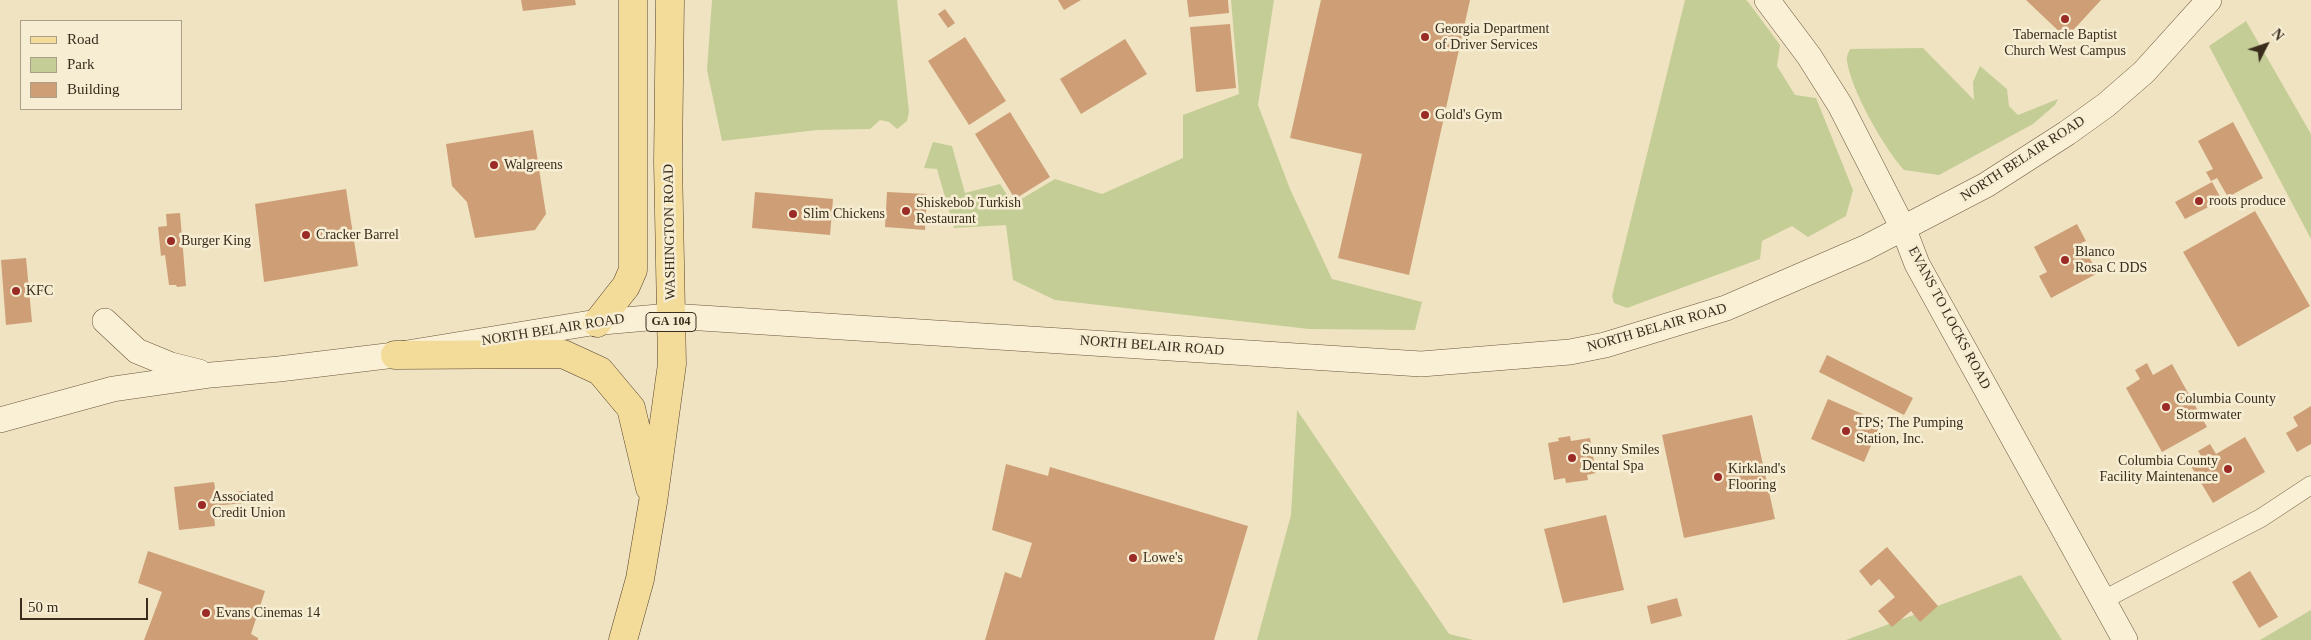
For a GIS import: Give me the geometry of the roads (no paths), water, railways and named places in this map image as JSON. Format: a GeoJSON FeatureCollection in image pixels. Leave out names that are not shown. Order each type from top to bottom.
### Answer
{"type":"FeatureCollection","features":[{"type":"Feature","properties":{"kind":"main road"},"geometry":{"type":"LineString","coordinates":[[597,323],[626,286],[633,270],[633,0]]}},
{"type":"Feature","properties":{"kind":"main road","name":"WASHINGTON ROAD"},"geometry":{"type":"LineString","coordinates":[[623,640],[640,579],[653,502],[672,364],[670,316],[670,0]]}},
{"type":"Feature","properties":{"kind":"main road"},"geometry":{"type":"LineString","coordinates":[[395,354],[563,354],[600,372],[631,408],[653,502]]}},
{"type":"Feature","properties":{"kind":"street","name":"EVANS TO LOCKS ROAD"},"geometry":{"type":"LineString","coordinates":[[1767,0],[1809,56],[1840,104],[1904,230],[1918,264],[2125,640]]}},
{"type":"Feature","properties":{"kind":"street","name":"NORTH BELAIR ROAD"},"geometry":{"type":"LineString","coordinates":[[0,420],[113,389],[211,375],[279,369],[395,354],[597,323],[670,316],[1421,364],[1570,352],[1604,345],[1726,308],[1904,230],[1986,185],[2067,134],[2106,105],[2144,72],[2209,0]]}},
{"type":"Feature","properties":{"kind":"street"},"geometry":{"type":"LineString","coordinates":[[105,321],[137,352],[171,365],[211,375]]}},
{"type":"Feature","properties":{"kind":"street"},"geometry":{"type":"LineString","coordinates":[[2103,600],[2261,518],[2311,485]]}},
{"type":"Feature","properties":{"kind":"place","name":"Tabernacle Baptist Church West Campus"},"geometry":{"type":"Point","coordinates":[2065,19]}},
{"type":"Feature","properties":{"kind":"place","name":"Georgia Department of Driver Services"},"geometry":{"type":"Point","coordinates":[1425,37]}},
{"type":"Feature","properties":{"kind":"place","name":"Gold's Gym"},"geometry":{"type":"Point","coordinates":[1425,115]}},
{"type":"Feature","properties":{"kind":"place","name":"Walgreens"},"geometry":{"type":"Point","coordinates":[494,165]}},
{"type":"Feature","properties":{"kind":"place","name":"roots produce"},"geometry":{"type":"Point","coordinates":[2199,201]}},
{"type":"Feature","properties":{"kind":"place","name":"Shiskebob Turkish Restaurant"},"geometry":{"type":"Point","coordinates":[906,211]}},
{"type":"Feature","properties":{"kind":"place","name":"Slim Chickens"},"geometry":{"type":"Point","coordinates":[793,214]}},
{"type":"Feature","properties":{"kind":"place","name":"Cracker Barrel"},"geometry":{"type":"Point","coordinates":[306,235]}},
{"type":"Feature","properties":{"kind":"place","name":"Burger King"},"geometry":{"type":"Point","coordinates":[171,241]}},
{"type":"Feature","properties":{"kind":"place","name":"Blanco Rosa C DDS"},"geometry":{"type":"Point","coordinates":[2065,260]}},
{"type":"Feature","properties":{"kind":"place","name":"KFC"},"geometry":{"type":"Point","coordinates":[16,291]}},
{"type":"Feature","properties":{"kind":"place","name":"Columbia County Stormwater"},"geometry":{"type":"Point","coordinates":[2166,407]}},
{"type":"Feature","properties":{"kind":"place","name":"TPS; The Pumping Station, Inc."},"geometry":{"type":"Point","coordinates":[1846,431]}},
{"type":"Feature","properties":{"kind":"place","name":"Sunny Smiles Dental Spa"},"geometry":{"type":"Point","coordinates":[1572,458]}},
{"type":"Feature","properties":{"kind":"place","name":"Columbia County Facility Maintenance"},"geometry":{"type":"Point","coordinates":[2228,469]}},
{"type":"Feature","properties":{"kind":"place","name":"Kirkland's Flooring"},"geometry":{"type":"Point","coordinates":[1718,477]}},
{"type":"Feature","properties":{"kind":"place","name":"Associated Credit Union"},"geometry":{"type":"Point","coordinates":[202,505]}},
{"type":"Feature","properties":{"kind":"place","name":"Lowe's"},"geometry":{"type":"Point","coordinates":[1133,558]}},
{"type":"Feature","properties":{"kind":"place","name":"Evans Cinemas 14"},"geometry":{"type":"Point","coordinates":[206,613]}}]}
